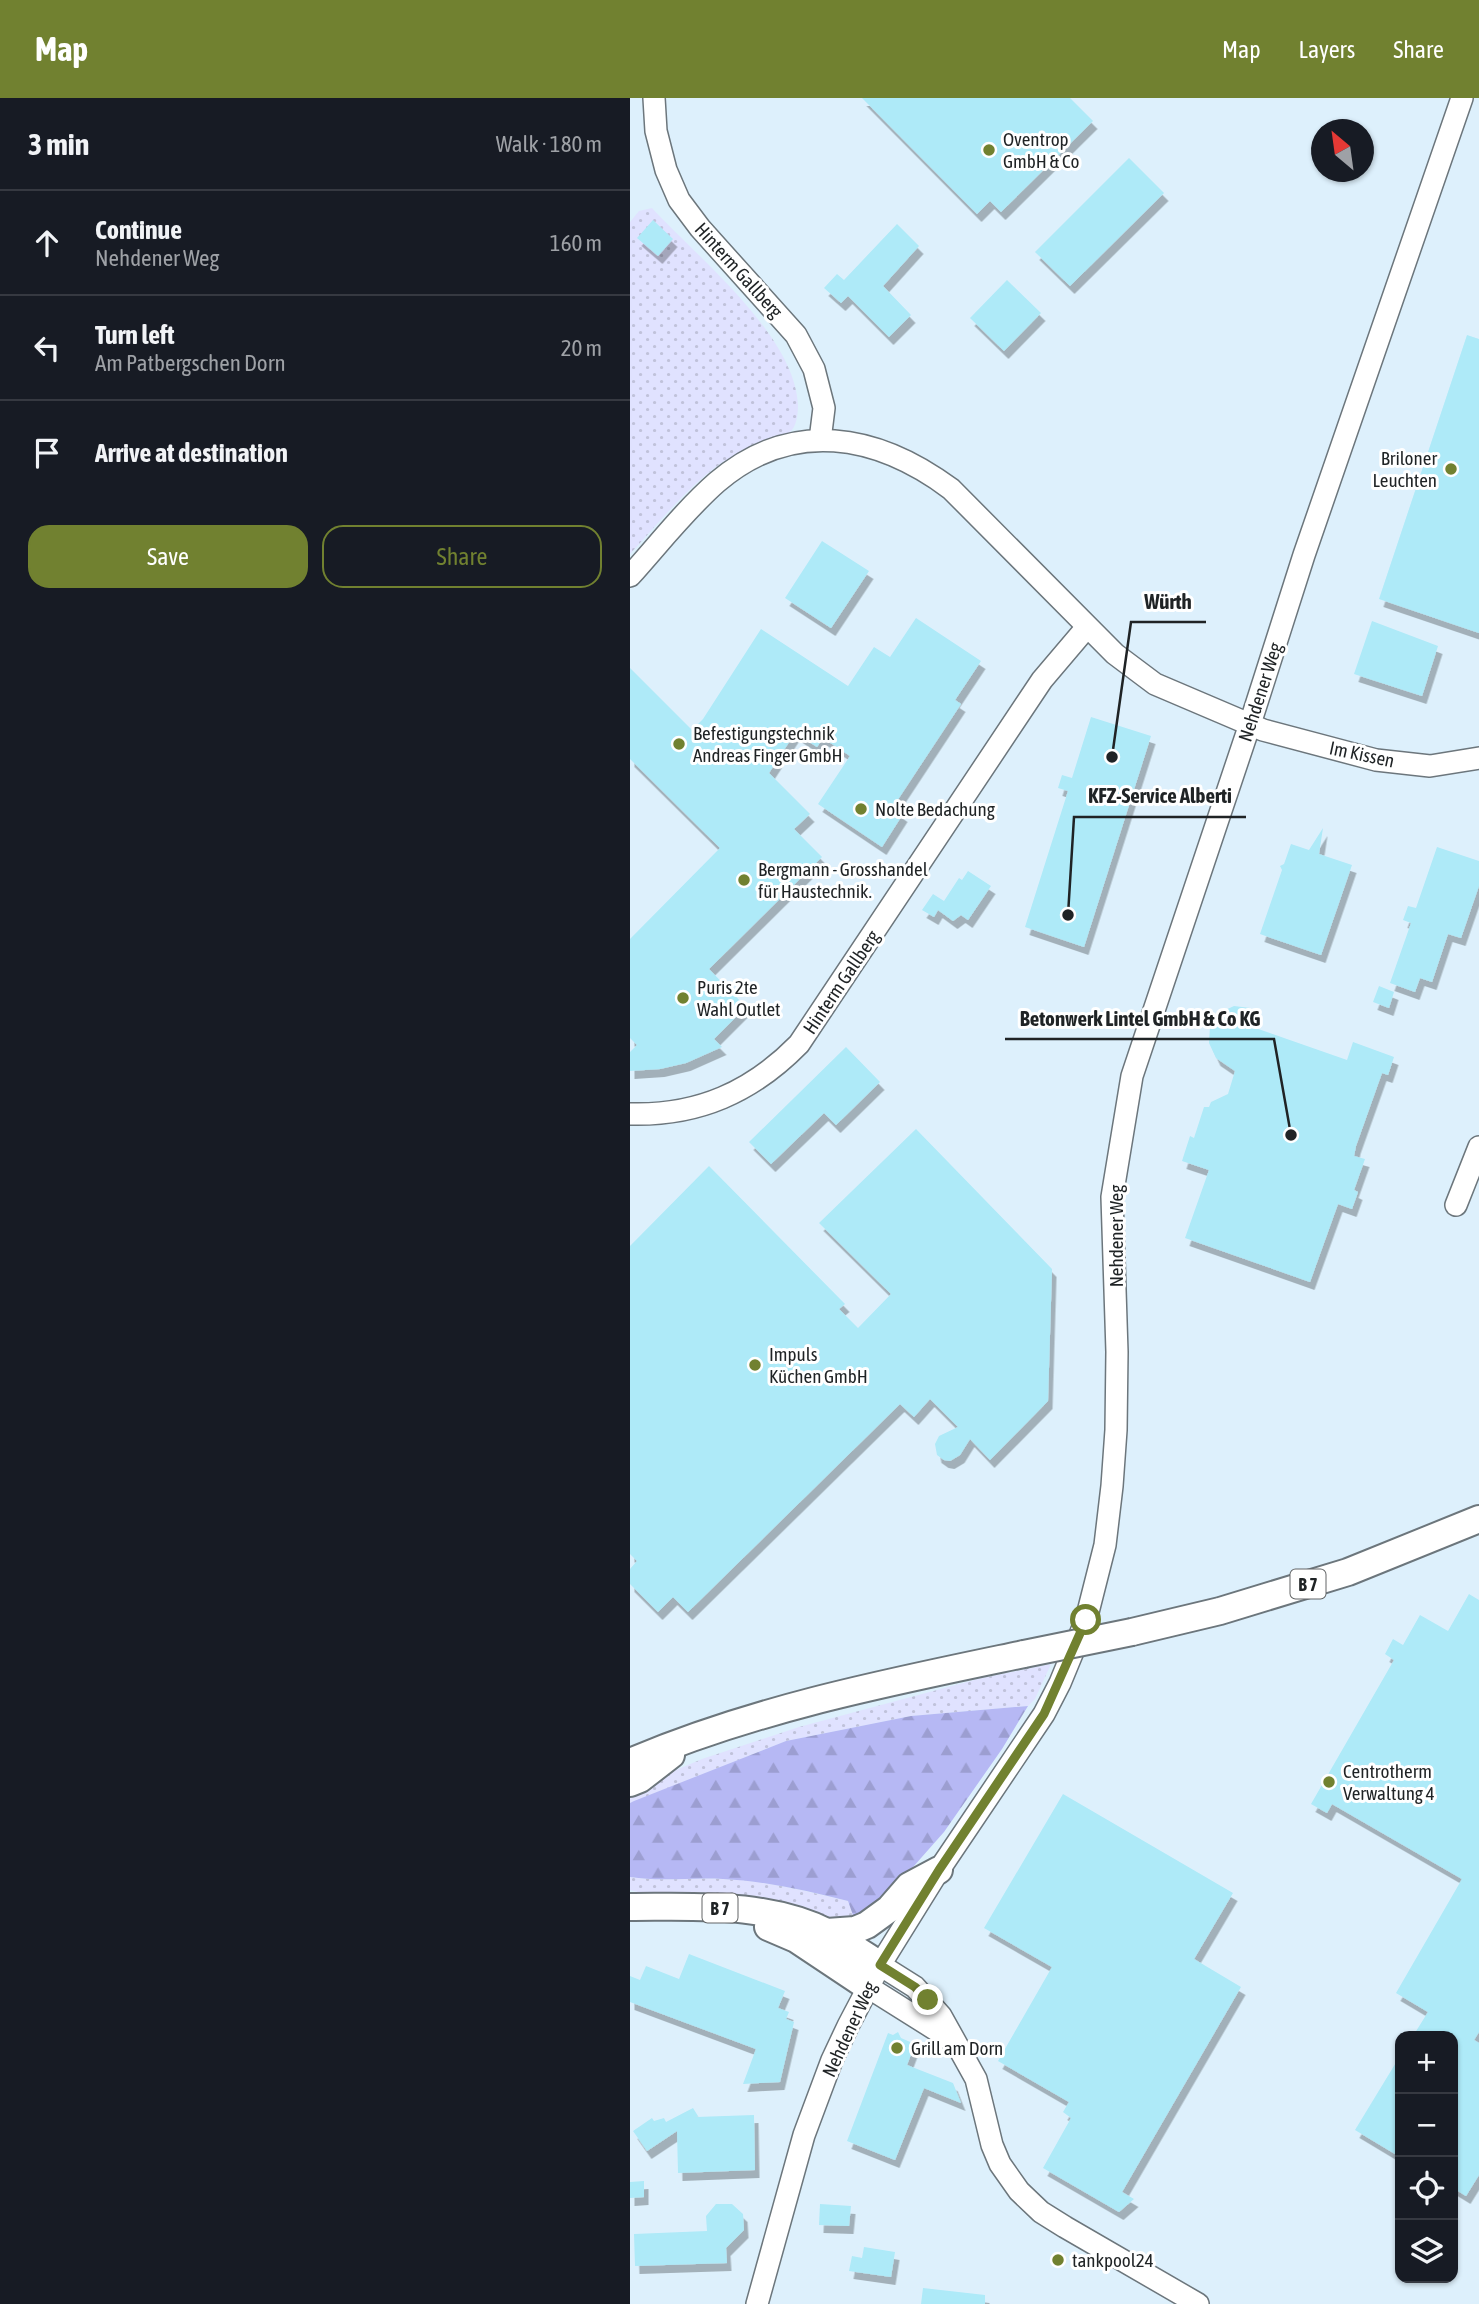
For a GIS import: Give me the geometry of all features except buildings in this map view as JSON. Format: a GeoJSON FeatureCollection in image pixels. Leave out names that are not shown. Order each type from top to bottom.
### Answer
{"type":"FeatureCollection","features":[{"type":"Feature","properties":{"kind":"main road","name":"B 7"},"geometry":{"type":"LineString","coordinates":[[630,1762],[743,1719],[816,1699],[1220,1611],[1348,1572],[1479,1519]]}},
{"type":"Feature","properties":{"kind":"main road","name":"B 7"},"geometry":{"type":"LineString","coordinates":[[630,1783],[640,1779],[695,1736]]}},
{"type":"Feature","properties":{"kind":"main road","name":"B 7"},"geometry":{"type":"LineString","coordinates":[[634,1909],[757,1911],[827,1932],[855,1930],[880,1918],[909,1886],[939,1870]]}},
{"type":"Feature","properties":{"kind":"main road","name":"B 7"},"geometry":{"type":"LineString","coordinates":[[634,1909],[771,1927],[874,1976]]}},
{"type":"Feature","properties":{"kind":"main road","name":"B 7"},"geometry":{"type":"LineString","coordinates":[[827,1932],[874,1976]]}},
{"type":"Feature","properties":{"kind":"street","name":"Hinterm Gallberg"},"geometry":{"type":"LineString","coordinates":[[654,98],[656,131],[666,170],[679,200],[700,228],[789,326],[814,369],[824,408],[820,440]]}},
{"type":"Feature","properties":{"kind":"street","name":"Nehdener Weg"},"geometry":{"type":"LineString","coordinates":[[757,2304],[804,2135],[832,2060],[874,1976],[939,1870],[1044,1714],[1086,1620],[1106,1533],[1116,1430],[1117,1352],[1112,1197],[1132,1076],[1304,555],[1462,98]]}},
{"type":"Feature","properties":{"kind":"street"},"geometry":{"type":"LineString","coordinates":[[630,576],[697,502],[731,472],[775,450],[820,440],[873,446],[933,475],[967,504],[1115,654],[1155,684],[1250,724]]}},
{"type":"Feature","properties":{"kind":"street","name":"Hinterm Gallberg"},"geometry":{"type":"LineString","coordinates":[[630,1115],[674,1112],[731,1095],[761,1078],[799,1044],[1042,680],[1087,627]]}},
{"type":"Feature","properties":{"kind":"street","name":"Im Kissen"},"geometry":{"type":"LineString","coordinates":[[1250,724],[1376,760],[1430,766],[1478,760]]}},
{"type":"Feature","properties":{"kind":"street"},"geometry":{"type":"LineString","coordinates":[[1456,1205],[1479,1147]]}},
{"type":"Feature","properties":{"kind":"street"},"geometry":{"type":"LineString","coordinates":[[874,1976],[957,2045],[976,2079],[992,2145],[1000,2164],[1019,2191],[1041,2212],[1198,2304]]}},
{"type":"Feature","properties":{"kind":"shaded area"},"geometry":{"type":"Polygon","coordinates":[[[630,98],[1479,98],[1479,2304],[630,2304],[630,98]]]}},
{"type":"Feature","properties":{"kind":"shaded area"},"geometry":{"type":"Polygon","coordinates":[[[652,208],[718,274],[763,325],[793,378],[798,411],[794,427],[785,437],[720,464],[673,507],[630,554],[630,222],[639,211],[652,208]]]}},
{"type":"Feature","properties":{"kind":"shaded area"},"geometry":{"type":"Polygon","coordinates":[[[1051,1664],[1035,1699],[1028,1706],[911,1716],[786,1741],[630,1803],[630,1790],[702,1759],[799,1727],[978,1679],[1051,1664]]]}},
{"type":"Feature","properties":{"kind":"shaded area"},"geometry":{"type":"Polygon","coordinates":[[[630,1877],[753,1881],[848,1901],[854,1918],[805,1916],[684,1895],[637,1892],[630,1890],[630,1877]]]}},
{"type":"Feature","properties":{"kind":"green space"},"geometry":{"type":"Polygon","coordinates":[[[1028,1706],[1002,1749],[944,1832],[891,1892],[854,1918],[848,1901],[786,1887],[723,1879],[630,1877],[630,1803],[634,1801],[786,1741],[911,1716],[1028,1706]]]}},
{"type":"Feature","properties":{"kind":"place","name":"Oventrop GmbH & Co"},"geometry":{"type":"Point","coordinates":[989,150]}},
{"type":"Feature","properties":{"kind":"place","name":"Briloner Leuchten"},"geometry":{"type":"Point","coordinates":[1451,469]}},
{"type":"Feature","properties":{"kind":"place","name":"Befestigungstechnik Andreas Finger GmbH"},"geometry":{"type":"Point","coordinates":[679,744]}},
{"type":"Feature","properties":{"kind":"place","name":"Würth"},"geometry":{"type":"Point","coordinates":[1112,757]}},
{"type":"Feature","properties":{"kind":"place","name":"Nolte Bedachung"},"geometry":{"type":"Point","coordinates":[861,809]}},
{"type":"Feature","properties":{"kind":"place","name":"Bergmann - Grosshandel für Haustechnik."},"geometry":{"type":"Point","coordinates":[744,880]}},
{"type":"Feature","properties":{"kind":"place","name":"KFZ-Service Alberti"},"geometry":{"type":"Point","coordinates":[1068,915]}},
{"type":"Feature","properties":{"kind":"place","name":"Puris 2te Wahl Outlet"},"geometry":{"type":"Point","coordinates":[683,998]}},
{"type":"Feature","properties":{"kind":"place","name":"Betonwerk Lintel GmbH & Co KG"},"geometry":{"type":"Point","coordinates":[1291,1135]}},
{"type":"Feature","properties":{"kind":"place","name":"Impuls Küchen GmbH"},"geometry":{"type":"Point","coordinates":[755,1365]}},
{"type":"Feature","properties":{"kind":"place","name":"Centrotherm Verwaltung 4"},"geometry":{"type":"Point","coordinates":[1329,1782]}},
{"type":"Feature","properties":{"kind":"place","name":"Grill am Dorn"},"geometry":{"type":"Point","coordinates":[897,2048]}},
{"type":"Feature","properties":{"kind":"place","name":"tankpool24"},"geometry":{"type":"Point","coordinates":[1058,2260]}},
{"type":"Feature","properties":{"kind":"route"},"geometry":{"type":"LineString","coordinates":[[928,2000],[900,1976],[880,1965],[939,1870],[1044,1714],[1086,1620]]}}]}
